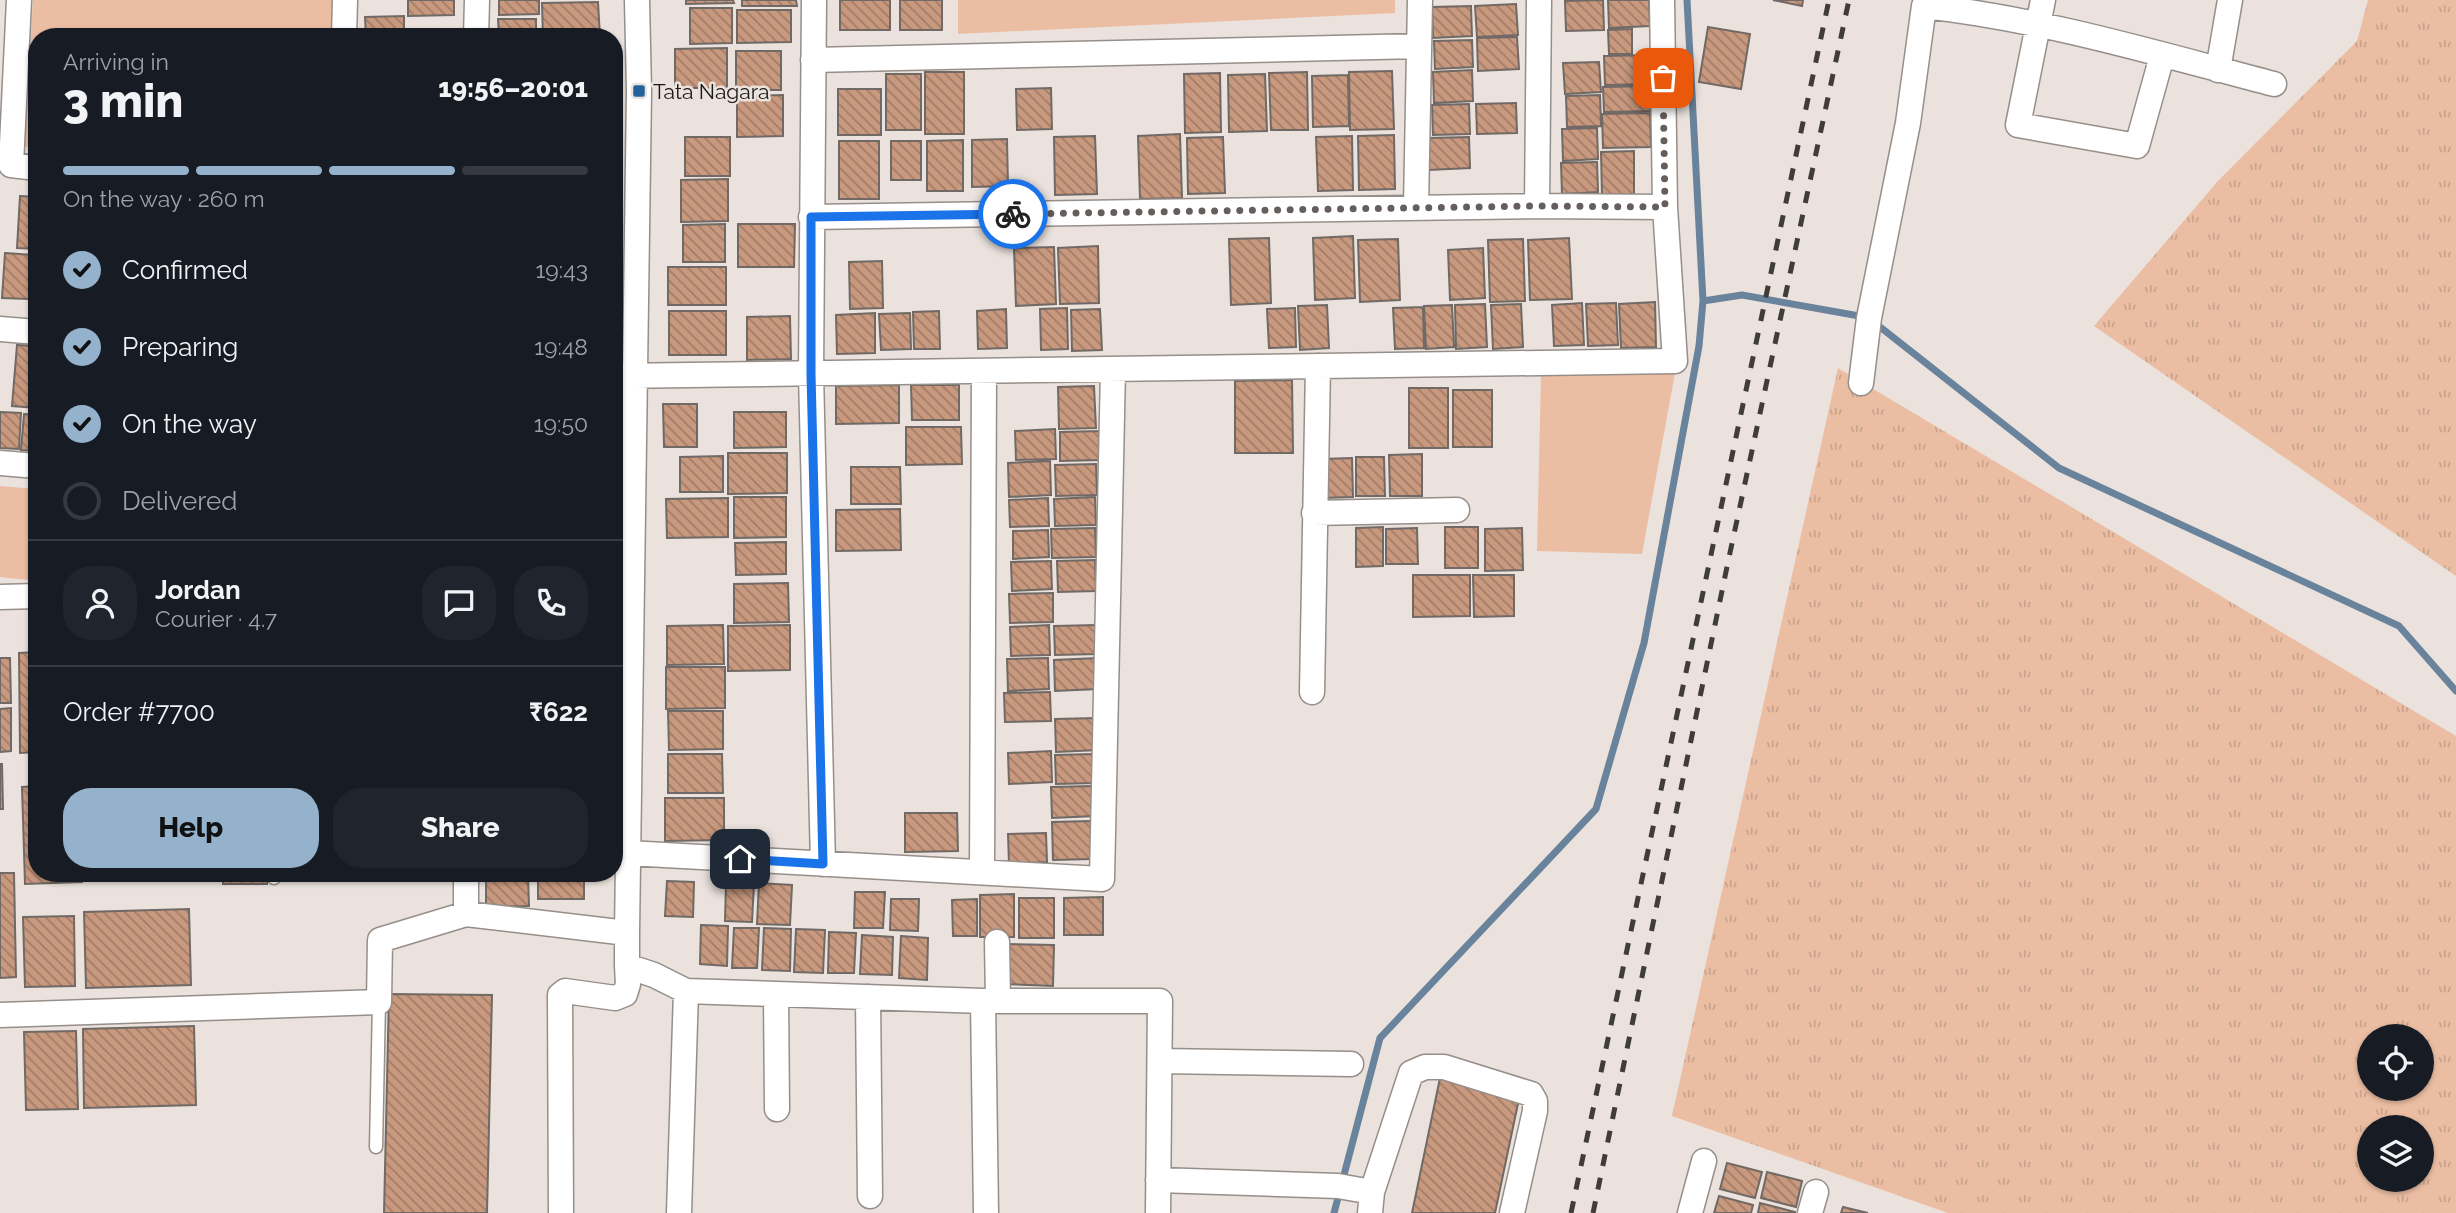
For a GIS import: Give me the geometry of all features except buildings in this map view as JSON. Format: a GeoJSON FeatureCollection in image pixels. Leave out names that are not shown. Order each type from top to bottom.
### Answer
{"type":"FeatureCollection","features":[{"type":"Feature","properties":{"kind":"street"},"geometry":{"type":"LineString","coordinates":[[19,0],[5,165],[28,167]]}},
{"type":"Feature","properties":{"kind":"street"},"geometry":{"type":"LineString","coordinates":[[344,28],[345,0]]}},
{"type":"Feature","properties":{"kind":"street"},"geometry":{"type":"LineString","coordinates":[[476,28],[477,0]]}},
{"type":"Feature","properties":{"kind":"street"},"geometry":{"type":"LineString","coordinates":[[561,1213],[560,995],[565,991],[615,998],[625,993],[628,984],[625,376],[639,91],[637,0]]}},
{"type":"Feature","properties":{"kind":"street"},"geometry":{"type":"LineString","coordinates":[[814,0],[811,374],[823,864]]}},
{"type":"Feature","properties":{"kind":"street"},"geometry":{"type":"LineString","coordinates":[[1416,208],[1420,0]]}},
{"type":"Feature","properties":{"kind":"street"},"geometry":{"type":"LineString","coordinates":[[1537,206],[1539,0]]}},
{"type":"Feature","properties":{"kind":"street"},"geometry":{"type":"LineString","coordinates":[[625,376],[1675,361],[1665,207],[1662,0]]}},
{"type":"Feature","properties":{"kind":"street"},"geometry":{"type":"LineString","coordinates":[[2043,0],[2017,121],[2020,126],[2137,145],[2162,55]]}},
{"type":"Feature","properties":{"kind":"street"},"geometry":{"type":"LineString","coordinates":[[2218,70],[2230,0]]}},
{"type":"Feature","properties":{"kind":"street"},"geometry":{"type":"LineString","coordinates":[[1861,383],[1869,318],[1908,122],[1925,3],[2039,25],[2274,85]]}},
{"type":"Feature","properties":{"kind":"street"},"geometry":{"type":"LineString","coordinates":[[813,60],[1419,46]]}},
{"type":"Feature","properties":{"kind":"street"},"geometry":{"type":"LineString","coordinates":[[811,217],[1537,206],[1665,207]]}},
{"type":"Feature","properties":{"kind":"street"},"geometry":{"type":"LineString","coordinates":[[0,329],[28,331]]}},
{"type":"Feature","properties":{"kind":"street"},"geometry":{"type":"LineString","coordinates":[[1312,692],[1318,366]]}},
{"type":"Feature","properties":{"kind":"street"},"geometry":{"type":"LineString","coordinates":[[628,853],[1102,879],[1113,369]]}},
{"type":"Feature","properties":{"kind":"street"},"geometry":{"type":"LineString","coordinates":[[982,872],[984,372]]}},
{"type":"Feature","properties":{"kind":"street"},"geometry":{"type":"LineString","coordinates":[[0,463],[28,465]]}},
{"type":"Feature","properties":{"kind":"street"},"geometry":{"type":"LineString","coordinates":[[1314,513],[1457,509]]}},
{"type":"Feature","properties":{"kind":"street"},"geometry":{"type":"LineString","coordinates":[[0,597],[28,596]]}},
{"type":"Feature","properties":{"kind":"street"},"geometry":{"type":"LineString","coordinates":[[466,882],[466,914]]}},
{"type":"Feature","properties":{"kind":"street"},"geometry":{"type":"LineString","coordinates":[[0,1015],[379,1002],[380,940],[466,914],[627,933]]}},
{"type":"Feature","properties":{"kind":"street"},"geometry":{"type":"LineString","coordinates":[[986,1213],[990,1001],[998,942]]}},
{"type":"Feature","properties":{"kind":"street"},"geometry":{"type":"LineString","coordinates":[[627,966],[654,975],[686,991],[990,1001],[1160,1001],[1158,1213]]}},
{"type":"Feature","properties":{"kind":"street"},"geometry":{"type":"LineString","coordinates":[[679,1213],[686,991]]}},
{"type":"Feature","properties":{"kind":"street"},"geometry":{"type":"LineString","coordinates":[[776,994],[777,1109]]}},
{"type":"Feature","properties":{"kind":"street"},"geometry":{"type":"LineString","coordinates":[[868,997],[870,1196]]}},
{"type":"Feature","properties":{"kind":"street"},"geometry":{"type":"LineString","coordinates":[[1160,1061],[1351,1063]]}},
{"type":"Feature","properties":{"kind":"street"},"geometry":{"type":"LineString","coordinates":[[1158,1180],[1342,1187],[1371,1202],[1411,1073],[1424,1067],[1444,1067],[1531,1094],[1535,1101],[1512,1213]]}},
{"type":"Feature","properties":{"kind":"street"},"geometry":{"type":"LineString","coordinates":[[1689,1213],[1704,1161]]}},
{"type":"Feature","properties":{"kind":"lane"},"geometry":{"type":"LineString","coordinates":[[376,1147],[379,1002]]}},
{"type":"Feature","properties":{"kind":"green space"},"geometry":{"type":"Polygon","coordinates":[[[33,0],[333,0],[332,28],[31,28],[33,0]]]}},
{"type":"Feature","properties":{"kind":"green space"},"geometry":{"type":"Polygon","coordinates":[[[958,0],[1395,0],[1395,13],[958,34],[958,0]]]}},
{"type":"Feature","properties":{"kind":"green space"},"geometry":{"type":"Polygon","coordinates":[[[2368,0],[2456,0],[2456,576],[2094,326],[2217,182],[2357,41],[2368,0]]]}},
{"type":"Feature","properties":{"kind":"green space"},"geometry":{"type":"Polygon","coordinates":[[[28,82],[28,147],[24,147],[28,82]]]}},
{"type":"Feature","properties":{"kind":"green space"},"geometry":{"type":"Polygon","coordinates":[[[1838,368],[2456,736],[2456,1213],[1948,1213],[1672,1116],[1838,368]]]}},
{"type":"Feature","properties":{"kind":"green space"},"geometry":{"type":"Polygon","coordinates":[[[1541,373],[1675,373],[1642,554],[1537,551],[1541,373]]]}},
{"type":"Feature","properties":{"kind":"green space"},"geometry":{"type":"Polygon","coordinates":[[[0,486],[28,488],[28,580],[0,577],[0,486]]]}},
{"type":"Feature","properties":{"kind":"waterway"},"geometry":{"type":"LineString","coordinates":[[1334,1213],[1380,1038],[1596,809],[1644,643],[1699,346],[1703,301],[1687,0]]}},
{"type":"Feature","properties":{"kind":"waterway"},"geometry":{"type":"LineString","coordinates":[[1703,301],[1742,295],[1865,317]]}},
{"type":"Feature","properties":{"kind":"waterway"},"geometry":{"type":"LineString","coordinates":[[1875,323],[2059,468],[2399,626],[2456,691]]}},
{"type":"Feature","properties":{"kind":"railway"},"geometry":{"type":"LineString","coordinates":[[1571,1213],[1829,0]]}},
{"type":"Feature","properties":{"kind":"railway"},"geometry":{"type":"LineString","coordinates":[[1593,1213],[1728,562],[1849,0]]}},
{"type":"Feature","properties":{"kind":"way so far"},"geometry":{"type":"LineString","coordinates":[[1013,214],[1537,206],[1665,207],[1663,78]]}},
{"type":"Feature","properties":{"kind":"place","name":"Tata Nagara"},"geometry":{"type":"Point","coordinates":[639,91]}},
{"type":"Feature","properties":{"kind":"route"},"geometry":{"type":"LineString","coordinates":[[740,859],[823,864],[811,374],[811,217],[1013,214]]}}]}
